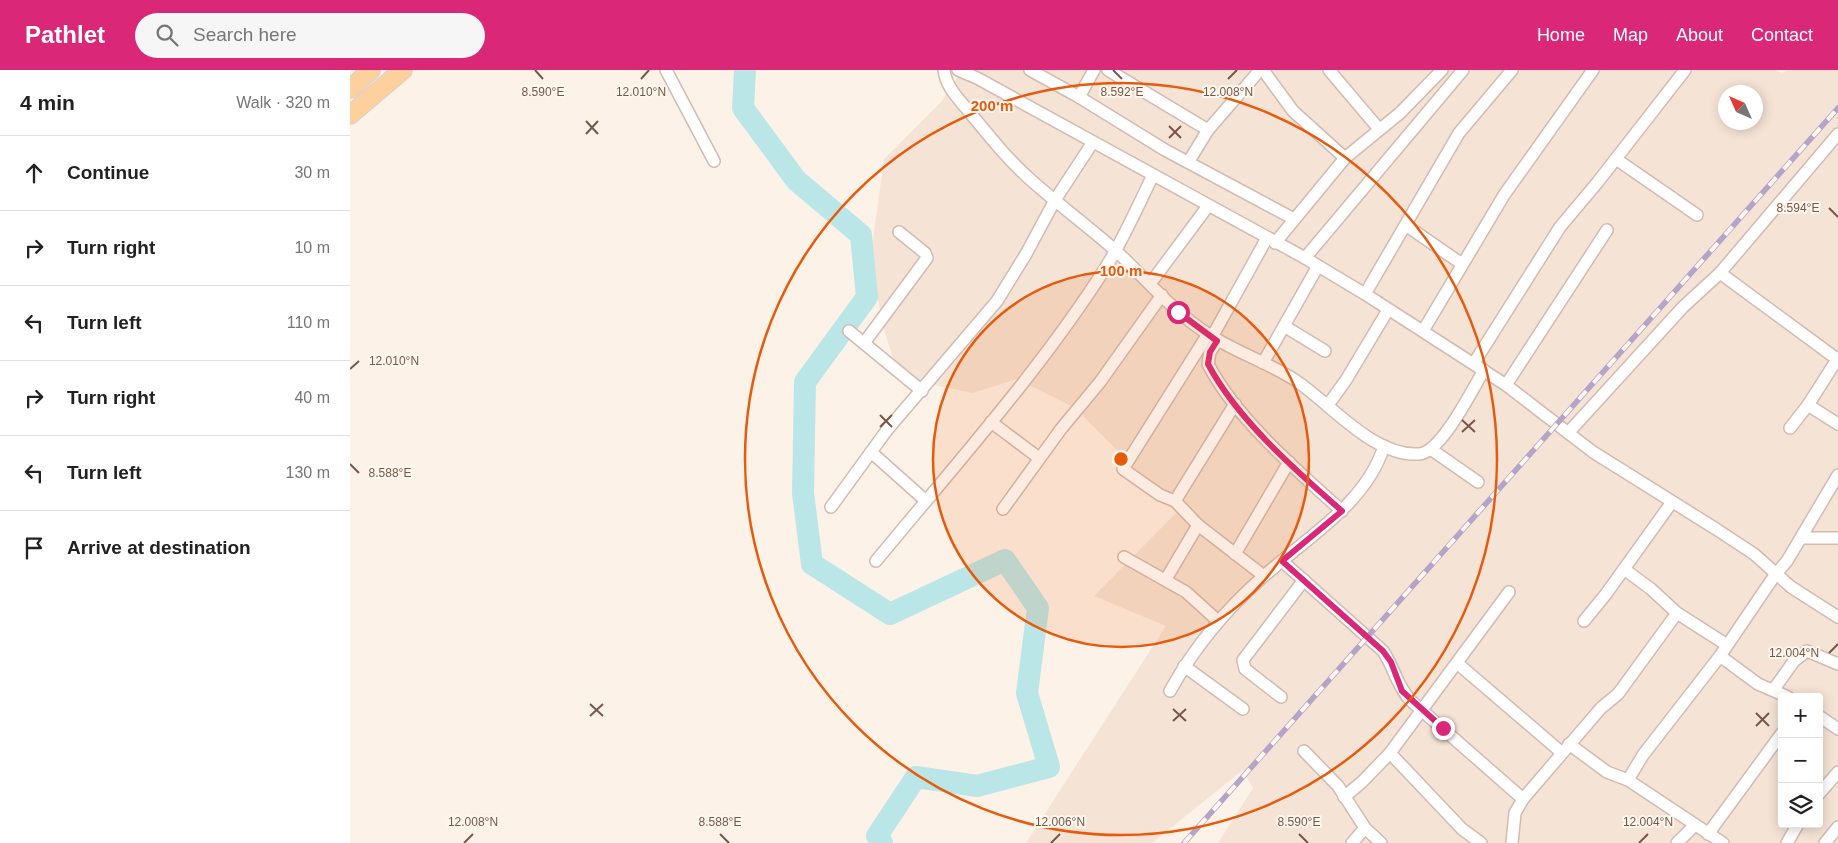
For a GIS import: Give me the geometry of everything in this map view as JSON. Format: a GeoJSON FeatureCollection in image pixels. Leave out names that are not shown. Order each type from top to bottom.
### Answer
{"type":"FeatureCollection","features":[{"type":"Feature","properties":{"kind":"main road"},"geometry":{"type":"LineString","coordinates":[[350,89],[371,70]]}},
{"type":"Feature","properties":{"kind":"main road"},"geometry":{"type":"LineString","coordinates":[[350,115],[403,70]]}},
{"type":"Feature","properties":{"kind":"street"},"geometry":{"type":"LineString","coordinates":[[666,70],[714,161]]}},
{"type":"Feature","properties":{"kind":"street"},"geometry":{"type":"LineString","coordinates":[[944,70],[945,79],[953,92],[989,137],[1030,180],[1115,250],[1178,312],[1212,337],[1293,379],[1328,405],[1354,429],[1384,446],[1404,454],[1420,454],[1432,450],[1445,433],[1484,370]]}},
{"type":"Feature","properties":{"kind":"street"},"geometry":{"type":"LineString","coordinates":[[958,70],[977,78],[1306,258],[1366,294],[1506,385],[1568,433],[1754,554],[1775,574],[1838,617]]}},
{"type":"Feature","properties":{"kind":"street"},"geometry":{"type":"LineString","coordinates":[[1030,70],[1079,97],[1157,145],[1294,219]]}},
{"type":"Feature","properties":{"kind":"street"},"geometry":{"type":"LineString","coordinates":[[1079,97],[1094,70]]}},
{"type":"Feature","properties":{"kind":"street"},"geometry":{"type":"LineString","coordinates":[[1108,70],[1208,130]]}},
{"type":"Feature","properties":{"kind":"street"},"geometry":{"type":"LineString","coordinates":[[1189,162],[1208,130],[1262,70],[1293,111],[1345,158]]}},
{"type":"Feature","properties":{"kind":"street"},"geometry":{"type":"LineString","coordinates":[[1329,70],[1379,129]]}},
{"type":"Feature","properties":{"kind":"street"},"geometry":{"type":"LineString","coordinates":[[1264,576],[1198,525],[1176,501],[1160,495],[1124,471],[1122,467],[1212,337],[1271,240],[1294,219],[1345,158],[1400,114],[1442,70]]}},
{"type":"Feature","properties":{"kind":"street"},"geometry":{"type":"LineString","coordinates":[[1306,258],[1463,70]]}},
{"type":"Feature","properties":{"kind":"street"},"geometry":{"type":"LineString","coordinates":[[1366,294],[1459,134],[1512,70]]}},
{"type":"Feature","properties":{"kind":"street"},"geometry":{"type":"LineString","coordinates":[[1423,331],[1504,195],[1593,70]]}},
{"type":"Feature","properties":{"kind":"street"},"geometry":{"type":"LineString","coordinates":[[1474,363],[1560,227],[1685,70]]}},
{"type":"Feature","properties":{"kind":"street"},"geometry":{"type":"LineString","coordinates":[[1568,433],[1682,307],[1720,273],[1838,134]]}},
{"type":"Feature","properties":{"kind":"street"},"geometry":{"type":"LineString","coordinates":[[832,507],[871,452],[997,301],[1026,254],[1054,200],[1093,142]]}},
{"type":"Feature","properties":{"kind":"street"},"geometry":{"type":"LineString","coordinates":[[1616,159],[1697,215]]}},
{"type":"Feature","properties":{"kind":"street"},"geometry":{"type":"LineString","coordinates":[[876,560],[991,422],[1060,334],[1115,250],[1153,175]]}},
{"type":"Feature","properties":{"kind":"street"},"geometry":{"type":"LineString","coordinates":[[1150,284],[1208,206]]}},
{"type":"Feature","properties":{"kind":"street"},"geometry":{"type":"LineString","coordinates":[[1407,226],[1462,264]]}},
{"type":"Feature","properties":{"kind":"street"},"geometry":{"type":"LineString","coordinates":[[1506,385],[1607,230]]}},
{"type":"Feature","properties":{"kind":"street"},"geometry":{"type":"LineString","coordinates":[[864,342],[927,258],[925,253],[899,232]]}},
{"type":"Feature","properties":{"kind":"street"},"geometry":{"type":"LineString","coordinates":[[1263,363],[1318,266]]}},
{"type":"Feature","properties":{"kind":"street"},"geometry":{"type":"LineString","coordinates":[[1720,273],[1838,358],[1808,405],[1790,428]]}},
{"type":"Feature","properties":{"kind":"street"},"geometry":{"type":"LineString","coordinates":[[1003,509],[1039,458],[1100,382],[1162,295]]}},
{"type":"Feature","properties":{"kind":"street"},"geometry":{"type":"LineString","coordinates":[[1328,405],[1388,310]]}},
{"type":"Feature","properties":{"kind":"street"},"geometry":{"type":"LineString","coordinates":[[1284,326],[1325,351]]}},
{"type":"Feature","properties":{"kind":"street"},"geometry":{"type":"LineString","coordinates":[[849,331],[922,391]]}},
{"type":"Feature","properties":{"kind":"street"},"geometry":{"type":"LineString","coordinates":[[1212,337],[1208,364],[1235,404],[1289,462],[1342,511]]}},
{"type":"Feature","properties":{"kind":"street"},"geometry":{"type":"LineString","coordinates":[[1176,501],[1235,404]]}},
{"type":"Feature","properties":{"kind":"street"},"geometry":{"type":"LineString","coordinates":[[1808,405],[1838,424]]}},
{"type":"Feature","properties":{"kind":"street"},"geometry":{"type":"LineString","coordinates":[[991,422],[1039,458]]}},
{"type":"Feature","properties":{"kind":"street"},"geometry":{"type":"LineString","coordinates":[[1170,691],[1184,666],[1218,621],[1264,576],[1342,511],[1367,481],[1379,462],[1384,446]]}},
{"type":"Feature","properties":{"kind":"street"},"geometry":{"type":"LineString","coordinates":[[1432,450],[1478,482]]}},
{"type":"Feature","properties":{"kind":"street"},"geometry":{"type":"LineString","coordinates":[[871,452],[926,501]]}},
{"type":"Feature","properties":{"kind":"street"},"geometry":{"type":"LineString","coordinates":[[1235,554],[1289,462]]}},
{"type":"Feature","properties":{"kind":"street"},"geometry":{"type":"LineString","coordinates":[[1628,780],[1643,755],[1720,656],[1775,574],[1803,538],[1838,476]]}},
{"type":"Feature","properties":{"kind":"street"},"geometry":{"type":"LineString","coordinates":[[1584,621],[1672,502]]}},
{"type":"Feature","properties":{"kind":"street"},"geometry":{"type":"LineString","coordinates":[[1166,578],[1198,525]]}},
{"type":"Feature","properties":{"kind":"street"},"geometry":{"type":"LineString","coordinates":[[1803,538],[1838,538]]}},
{"type":"Feature","properties":{"kind":"street"},"geometry":{"type":"LineString","coordinates":[[1124,557],[1166,578],[1186,592],[1218,621]]}},
{"type":"Feature","properties":{"kind":"street"},"geometry":{"type":"LineString","coordinates":[[1282,561],[1383,651],[1391,662],[1402,691],[1523,800]]}},
{"type":"Feature","properties":{"kind":"street"},"geometry":{"type":"LineString","coordinates":[[1624,569],[1651,589],[1677,613],[1727,645]]}},
{"type":"Feature","properties":{"kind":"street"},"geometry":{"type":"LineString","coordinates":[[1281,697],[1244,669],[1243,660],[1304,580]]}},
{"type":"Feature","properties":{"kind":"street"},"geometry":{"type":"LineString","coordinates":[[1344,797],[1362,782],[1390,753],[1509,592]]}},
{"type":"Feature","properties":{"kind":"street"},"geometry":{"type":"LineString","coordinates":[[1512,843],[1515,813],[1523,800],[1565,748],[1601,708],[1618,694],[1677,613]]}},
{"type":"Feature","properties":{"kind":"street"},"geometry":{"type":"LineString","coordinates":[[1774,689],[1794,660],[1808,651],[1838,664]]}},
{"type":"Feature","properties":{"kind":"street"},"geometry":{"type":"LineString","coordinates":[[1720,656],[1758,684],[1781,693]]}},
{"type":"Feature","properties":{"kind":"street"},"geometry":{"type":"LineString","coordinates":[[1457,663],[1565,748],[1607,772],[1628,780],[1723,843]]}},
{"type":"Feature","properties":{"kind":"street"},"geometry":{"type":"LineString","coordinates":[[1184,666],[1243,709]]}},
{"type":"Feature","properties":{"kind":"street"},"geometry":{"type":"LineString","coordinates":[[1823,719],[1838,729]]}},
{"type":"Feature","properties":{"kind":"street"},"geometry":{"type":"LineString","coordinates":[[1708,834],[1778,738]]}},
{"type":"Feature","properties":{"kind":"street"},"geometry":{"type":"LineString","coordinates":[[1304,751],[1338,786],[1365,828],[1381,843]]}},
{"type":"Feature","properties":{"kind":"street"},"geometry":{"type":"LineString","coordinates":[[1390,753],[1462,829],[1481,843]]}},
{"type":"Feature","properties":{"kind":"street"},"geometry":{"type":"LineString","coordinates":[[1823,789],[1838,772]]}},
{"type":"Feature","properties":{"kind":"street"},"geometry":{"type":"LineString","coordinates":[[1677,843],[1695,825]]}},
{"type":"Feature","properties":{"kind":"street"},"geometry":{"type":"LineString","coordinates":[[1828,842],[1838,827]]}},
{"type":"Feature","properties":{"kind":"street"},"geometry":{"type":"LineString","coordinates":[[1352,843],[1365,828]]}},
{"type":"Feature","properties":{"kind":"street"},"geometry":{"type":"LineString","coordinates":[[1787,843],[1796,828]]}},
{"type":"Feature","properties":{"kind":"shaded area"},"geometry":{"type":"Polygon","coordinates":[[[962,70],[1776,70],[1782,73],[1787,70],[1838,70],[1838,843],[1218,843],[1253,788],[1243,770],[1152,843],[1026,843],[1166,626],[1094,596],[1178,511],[1075,408],[1017,379],[973,393],[900,378],[885,334],[870,261],[884,159],[942,101],[962,70]]]}},
{"type":"Feature","properties":{"kind":"waterway"},"geometry":{"type":"LineString","coordinates":[[745,70],[743,108],[796,180],[861,235],[867,297],[805,382],[803,493],[812,564],[890,614],[1005,560],[1038,608],[1027,693],[1049,767],[977,786],[916,777],[877,836],[882,843]]}},
{"type":"Feature","properties":{"kind":"railway"},"geometry":{"type":"LineString","coordinates":[[1184,843],[1838,108]]}},
{"type":"Feature","properties":{"kind":"route"},"geometry":{"type":"LineString","coordinates":[[1178,312],[1217,341],[1210,352],[1208,364],[1235,404],[1289,462],[1342,511],[1282,561],[1383,651],[1391,662],[1402,691],[1443,728]]}}]}
